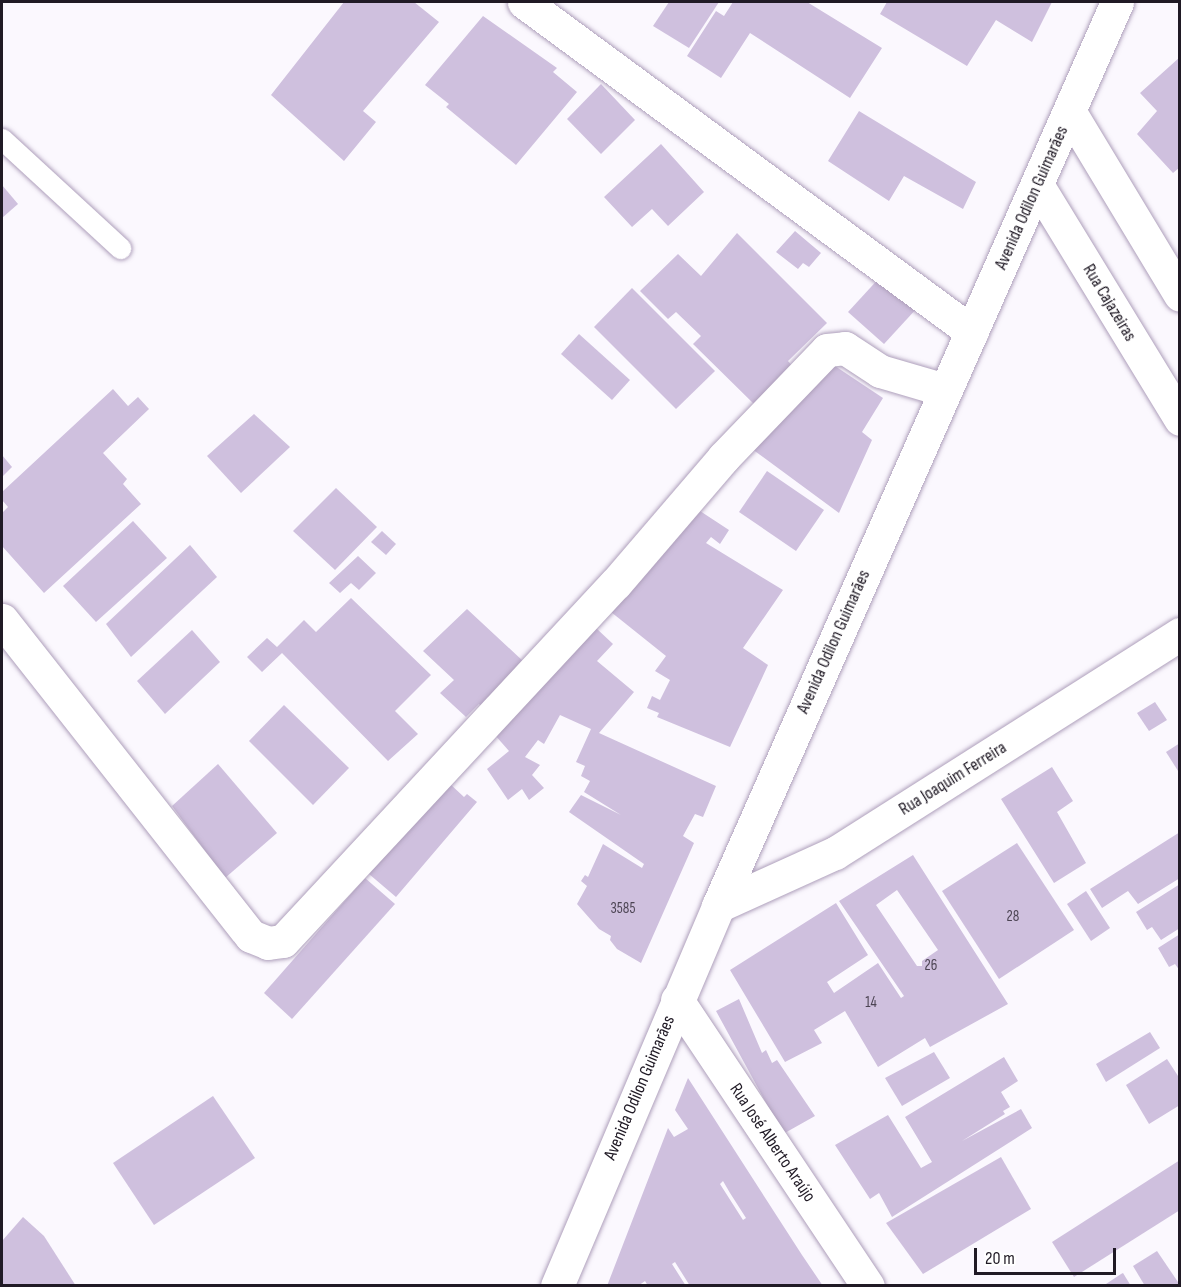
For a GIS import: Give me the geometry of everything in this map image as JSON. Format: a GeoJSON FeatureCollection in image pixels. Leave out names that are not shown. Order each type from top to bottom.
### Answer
{"type":"FeatureCollection","features":[{"type":"Feature","properties":{"kind":"street"},"geometry":{"type":"LineString","coordinates":[[524,2],[972,332]]}},
{"type":"Feature","properties":{"kind":"street","name":"Avenida Odilon Guimarães"},"geometry":{"type":"LineString","coordinates":[[557,1286],[677,1000],[945,390],[1071,114],[1117,2]]}},
{"type":"Feature","properties":{"kind":"street"},"geometry":{"type":"LineString","coordinates":[[1071,114],[1179,295]]}},
{"type":"Feature","properties":{"kind":"street","name":"Rua Cajazeiras"},"geometry":{"type":"LineString","coordinates":[[1038,186],[1179,419]]}},
{"type":"Feature","properties":{"kind":"street"},"geometry":{"type":"LineString","coordinates":[[2,620],[251,936],[268,942],[283,941],[616,583],[723,458],[827,350],[845,348],[880,371],[945,390]]}},
{"type":"Feature","properties":{"kind":"street","name":"Rua Joaquim Ferreira"},"geometry":{"type":"LineString","coordinates":[[718,906],[835,853],[1179,634]]}},
{"type":"Feature","properties":{"kind":"street","name":"Rua José Alberto Araújo"},"geometry":{"type":"LineString","coordinates":[[677,1000],[868,1286]]}},
{"type":"Feature","properties":{"kind":"lane"},"geometry":{"type":"LineString","coordinates":[[2,138],[120,248]]}},
{"type":"Feature","properties":{"kind":"building"},"geometry":{"type":"Polygon","coordinates":[[[344,2],[414,2],[439,22],[363,111],[376,122],[344,161],[271,95],[344,2]]]}},
{"type":"Feature","properties":{"kind":"building"},"geometry":{"type":"Polygon","coordinates":[[[669,2],[719,2],[689,48],[653,26],[669,2]]]}},
{"type":"Feature","properties":{"kind":"building"},"geometry":{"type":"Polygon","coordinates":[[[733,2],[807,2],[882,48],[850,98],[750,33],[721,78],[687,56],[716,11],[724,16],[733,2]]]}},
{"type":"Feature","properties":{"kind":"building"},"geometry":{"type":"Polygon","coordinates":[[[887,2],[1052,2],[1032,42],[996,20],[967,66],[880,14],[887,2]]]}},
{"type":"Feature","properties":{"kind":"building"},"geometry":{"type":"Polygon","coordinates":[[[483,16],[557,68],[553,72],[577,92],[516,165],[446,107],[449,104],[425,85],[483,16]]]}},
{"type":"Feature","properties":{"kind":"building"},"geometry":{"type":"Polygon","coordinates":[[[1180,57],[1180,167],[1173,173],[1137,134],[1157,111],[1140,93],[1180,57]]]}},
{"type":"Feature","properties":{"kind":"building"},"geometry":{"type":"Polygon","coordinates":[[[601,84],[635,120],[601,154],[567,119],[601,84]]]}},
{"type":"Feature","properties":{"kind":"building"},"geometry":{"type":"Polygon","coordinates":[[[859,111],[976,182],[963,209],[904,176],[889,201],[828,161],[859,111]]]}},
{"type":"Feature","properties":{"kind":"building"},"geometry":{"type":"Polygon","coordinates":[[[661,144],[704,192],[668,226],[652,209],[632,227],[604,197],[661,144]]]}},
{"type":"Feature","properties":{"kind":"building"},"geometry":{"type":"Polygon","coordinates":[[[2,185],[18,204],[2,218],[2,185]]]}},
{"type":"Feature","properties":{"kind":"building"},"geometry":{"type":"Polygon","coordinates":[[[795,231],[821,253],[809,267],[803,263],[798,269],[776,252],[795,231]]]}},
{"type":"Feature","properties":{"kind":"building"},"geometry":{"type":"Polygon","coordinates":[[[737,233],[827,323],[788,361],[793,367],[757,407],[693,344],[701,336],[676,312],[668,319],[640,291],[678,254],[701,276],[737,233]]]}},
{"type":"Feature","properties":{"kind":"building"},"geometry":{"type":"Polygon","coordinates":[[[882,275],[918,307],[884,344],[848,312],[882,275]]]}},
{"type":"Feature","properties":{"kind":"building"},"geometry":{"type":"Polygon","coordinates":[[[632,288],[715,371],[676,409],[594,327],[632,288]]]}},
{"type":"Feature","properties":{"kind":"building"},"geometry":{"type":"Polygon","coordinates":[[[579,334],[630,380],[612,400],[561,354],[579,334]]]}},
{"type":"Feature","properties":{"kind":"building"},"geometry":{"type":"Polygon","coordinates":[[[829,362],[883,398],[862,432],[872,440],[839,513],[752,449],[829,362]]]}},
{"type":"Feature","properties":{"kind":"building"},"geometry":{"type":"Polygon","coordinates":[[[113,389],[128,406],[138,397],[149,409],[103,453],[127,479],[123,484],[141,504],[44,593],[2,546],[2,513],[8,507],[2,500],[2,492],[113,389]]]}},
{"type":"Feature","properties":{"kind":"building"},"geometry":{"type":"Polygon","coordinates":[[[254,414],[290,447],[241,493],[207,456],[254,414]]]}},
{"type":"Feature","properties":{"kind":"building"},"geometry":{"type":"Polygon","coordinates":[[[2,455],[12,467],[2,477],[2,455]]]}},
{"type":"Feature","properties":{"kind":"building"},"geometry":{"type":"Polygon","coordinates":[[[767,471],[824,510],[796,551],[739,512],[767,471]]]}},
{"type":"Feature","properties":{"kind":"building"},"geometry":{"type":"Polygon","coordinates":[[[336,488],[377,527],[335,570],[293,531],[336,488]]]}},
{"type":"Feature","properties":{"kind":"building"},"geometry":{"type":"Polygon","coordinates":[[[700,511],[729,530],[720,544],[711,537],[706,543],[783,590],[743,648],[768,665],[730,747],[657,717],[659,713],[647,708],[652,696],[660,700],[670,680],[655,671],[666,656],[611,612],[700,511]]]}},
{"type":"Feature","properties":{"kind":"building"},"geometry":{"type":"Polygon","coordinates":[[[133,521],[167,558],[96,622],[63,586],[133,521]]]}},
{"type":"Feature","properties":{"kind":"building"},"geometry":{"type":"Polygon","coordinates":[[[382,531],[396,544],[386,555],[371,542],[382,531]]]}},
{"type":"Feature","properties":{"kind":"building"},"geometry":{"type":"Polygon","coordinates":[[[190,545],[217,577],[131,657],[106,624],[190,545]]]}},
{"type":"Feature","properties":{"kind":"building"},"geometry":{"type":"Polygon","coordinates":[[[358,556],[376,573],[359,590],[351,583],[340,593],[329,583],[358,556]]]}},
{"type":"Feature","properties":{"kind":"building"},"geometry":{"type":"Polygon","coordinates":[[[351,598],[431,675],[395,711],[418,734],[388,761],[282,653],[262,672],[247,657],[267,638],[277,647],[304,620],[316,632],[351,598]]]}},
{"type":"Feature","properties":{"kind":"building"},"geometry":{"type":"Polygon","coordinates":[[[467,609],[524,662],[483,708],[479,704],[466,717],[440,693],[454,680],[423,651],[467,609]]]}},
{"type":"Feature","properties":{"kind":"building"},"geometry":{"type":"Polygon","coordinates":[[[596,628],[613,644],[597,661],[634,692],[599,733],[716,786],[703,817],[695,814],[683,836],[694,843],[641,963],[617,949],[610,940],[611,936],[599,929],[577,904],[587,886],[581,881],[585,875],[588,877],[603,844],[642,868],[644,864],[569,812],[581,795],[621,815],[584,792],[590,781],[581,776],[585,766],[576,762],[591,729],[560,715],[544,744],[538,740],[525,757],[540,765],[532,775],[544,788],[529,800],[522,789],[508,800],[487,769],[509,751],[494,734],[596,628]]]}},
{"type":"Feature","properties":{"kind":"building"},"geometry":{"type":"Polygon","coordinates":[[[192,630],[220,662],[165,714],[137,681],[192,630]]]}},
{"type":"Feature","properties":{"kind":"building"},"geometry":{"type":"Polygon","coordinates":[[[1155,702],[1167,720],[1149,731],[1137,713],[1155,702]]]}},
{"type":"Feature","properties":{"kind":"building"},"geometry":{"type":"Polygon","coordinates":[[[284,705],[349,768],[313,805],[249,741],[284,705]]]}},
{"type":"Feature","properties":{"kind":"building"},"geometry":{"type":"Polygon","coordinates":[[[1180,743],[1180,774],[1166,752],[1180,743]]]}},
{"type":"Feature","properties":{"kind":"building"},"geometry":{"type":"Polygon","coordinates":[[[218,764],[277,833],[225,878],[172,806],[218,764]]]}},
{"type":"Feature","properties":{"kind":"building"},"geometry":{"type":"Polygon","coordinates":[[[1052,767],[1073,801],[1057,812],[1086,863],[1054,883],[1001,799],[1052,767]]]}},
{"type":"Feature","properties":{"kind":"building"},"geometry":{"type":"Polygon","coordinates":[[[449,783],[464,797],[467,794],[477,802],[396,897],[369,874],[449,783]]]}},
{"type":"Feature","properties":{"kind":"building"},"geometry":{"type":"Polygon","coordinates":[[[1180,832],[1180,878],[1138,904],[1128,891],[1102,908],[1090,889],[1180,832]]]}},
{"type":"Feature","properties":{"kind":"building"},"geometry":{"type":"Polygon","coordinates":[[[1017,843],[1074,930],[999,979],[942,891],[1017,843]]]}},
{"type":"Feature","properties":{"kind":"building"},"geometry":{"type":"Polygon","coordinates":[[[913,855],[1008,1004],[930,1047],[925,1038],[878,1067],[845,1011],[814,1030],[822,1043],[785,1062],[730,970],[836,903],[868,955],[827,982],[834,993],[878,963],[901,998],[904,996],[839,901],[913,855]],[[897,890],[876,905],[917,966],[922,966],[922,961],[938,950],[897,890]]]}},
{"type":"Feature","properties":{"kind":"building"},"geometry":{"type":"Polygon","coordinates":[[[365,878],[395,904],[292,1019],[264,993],[365,878]]]}},
{"type":"Feature","properties":{"kind":"building"},"geometry":{"type":"Polygon","coordinates":[[[1180,884],[1180,928],[1161,940],[1152,927],[1147,930],[1136,912],[1180,884]]]}},
{"type":"Feature","properties":{"kind":"building"},"geometry":{"type":"Polygon","coordinates":[[[1086,891],[1110,928],[1091,941],[1067,904],[1086,891]]]}},
{"type":"Feature","properties":{"kind":"building"},"geometry":{"type":"Polygon","coordinates":[[[1180,934],[1180,971],[1175,964],[1169,967],[1158,948],[1180,934]]]}},
{"type":"Feature","properties":{"kind":"building"},"geometry":{"type":"Polygon","coordinates":[[[739,999],[762,1053],[766,1050],[772,1063],[777,1060],[815,1116],[783,1134],[716,1011],[739,999]]]}},
{"type":"Feature","properties":{"kind":"building"},"geometry":{"type":"Polygon","coordinates":[[[1150,1032],[1160,1048],[1106,1082],[1096,1064],[1150,1032]]]}},
{"type":"Feature","properties":{"kind":"building"},"geometry":{"type":"Polygon","coordinates":[[[934,1052],[950,1078],[902,1106],[885,1078],[934,1052]]]}},
{"type":"Feature","properties":{"kind":"building"},"geometry":{"type":"Polygon","coordinates":[[[1004,1057],[1018,1081],[1001,1092],[1010,1107],[1003,1111],[1005,1114],[962,1141],[1021,1109],[1032,1128],[892,1217],[879,1193],[870,1199],[835,1145],[888,1115],[921,1168],[932,1162],[905,1117],[1004,1057]]]}},
{"type":"Feature","properties":{"kind":"building"},"geometry":{"type":"Polygon","coordinates":[[[1167,1059],[1180,1079],[1180,1105],[1149,1124],[1126,1085],[1167,1059]]]}},
{"type":"Feature","properties":{"kind":"building"},"geometry":{"type":"Polygon","coordinates":[[[688,1078],[823,1286],[690,1286],[675,1262],[672,1264],[686,1286],[648,1286],[645,1281],[638,1286],[607,1286],[668,1128],[674,1137],[688,1129],[675,1110],[688,1078]],[[723,1181],[720,1184],[743,1220],[746,1218],[723,1181]]]}},
{"type":"Feature","properties":{"kind":"building"},"geometry":{"type":"Polygon","coordinates":[[[213,1096],[255,1158],[154,1225],[113,1163],[213,1096]]]}},
{"type":"Feature","properties":{"kind":"building"},"geometry":{"type":"Polygon","coordinates":[[[1001,1157],[1031,1209],[923,1274],[886,1223],[1001,1157]]]}},
{"type":"Feature","properties":{"kind":"building"},"geometry":{"type":"Polygon","coordinates":[[[1180,1160],[1180,1210],[1074,1277],[1052,1242],[1180,1160]]]}},
{"type":"Feature","properties":{"kind":"building"},"geometry":{"type":"Polygon","coordinates":[[[23,1217],[44,1236],[76,1286],[2,1286],[2,1241],[23,1217]]]}},
{"type":"Feature","properties":{"kind":"building"},"geometry":{"type":"Polygon","coordinates":[[[1157,1251],[1180,1286],[1145,1286],[1133,1266],[1157,1251]]]}},
{"type":"Feature","properties":{"kind":"building"},"geometry":{"type":"Polygon","coordinates":[[[1123,1273],[1131,1286],[1103,1286],[1121,1274],[1123,1273]]]}}]}
